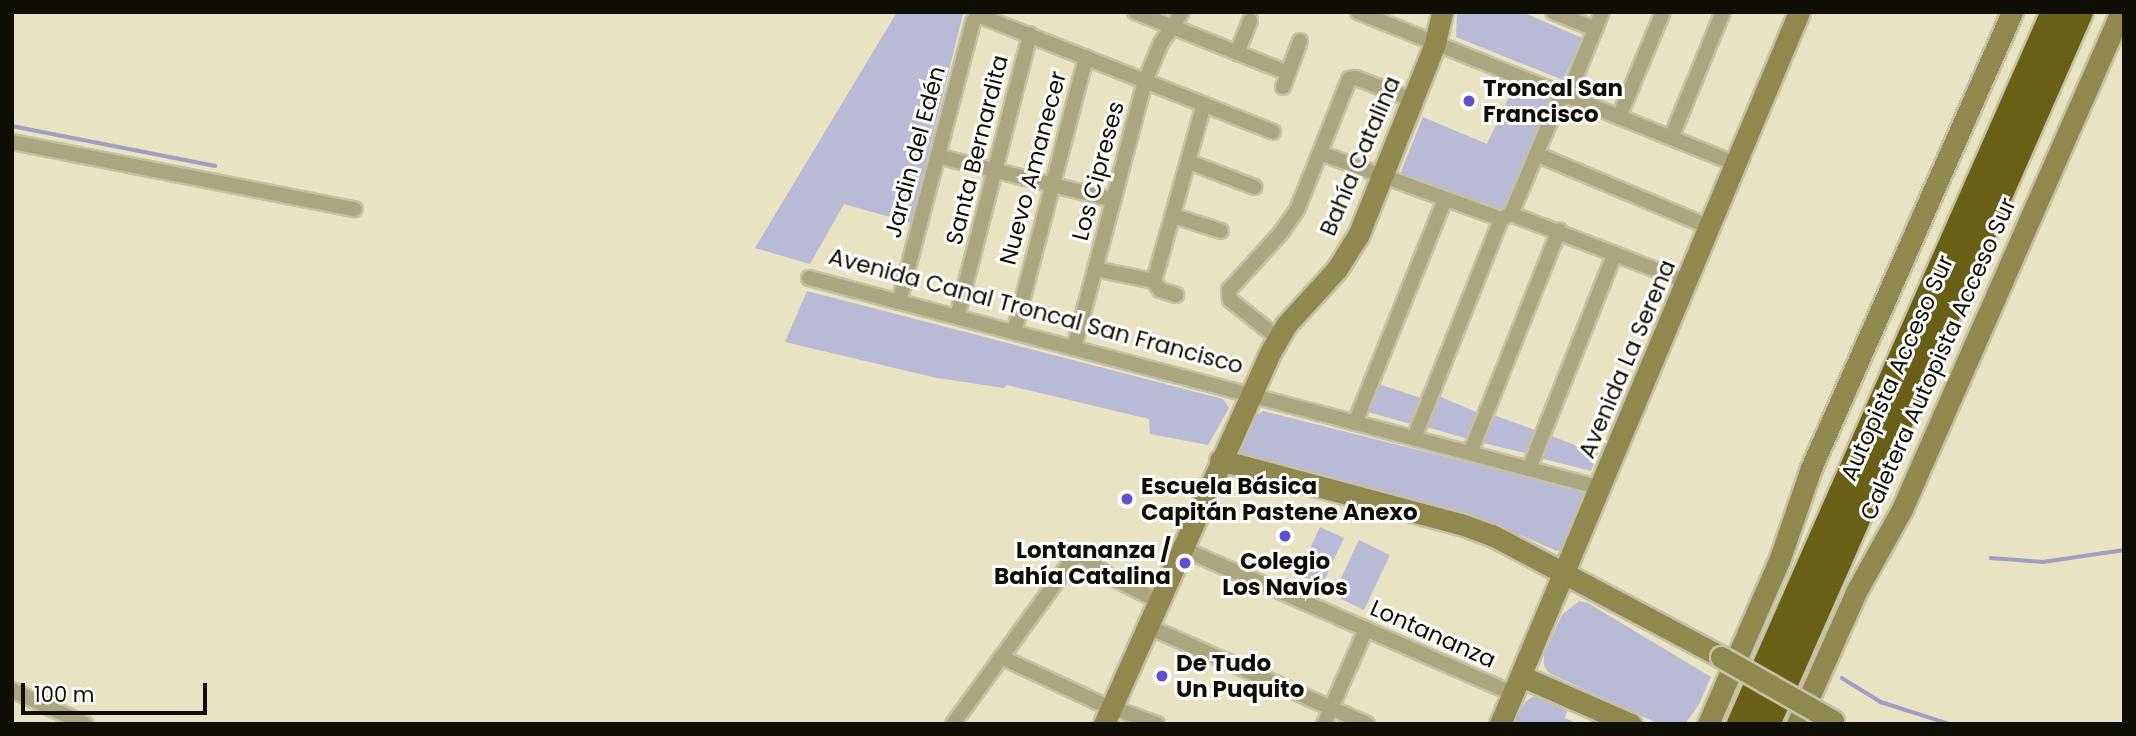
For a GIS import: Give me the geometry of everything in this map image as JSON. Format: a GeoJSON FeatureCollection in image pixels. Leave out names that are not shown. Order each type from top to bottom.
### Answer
{"type":"FeatureCollection","features":[{"type":"Feature","properties":{"kind":"highway","name":"Autopista Acceso Sur"},"geometry":{"type":"LineString","coordinates":[[1740,724],[2054,12]]}},
{"type":"Feature","properties":{"kind":"highway","name":"Autopista Acceso Sur"},"geometry":{"type":"LineString","coordinates":[[1767,724],[2080,12]]}},
{"type":"Feature","properties":{"kind":"main road","name":"Bahía Catalina"},"geometry":{"type":"LineString","coordinates":[[1108,715],[1249,394],[1278,338],[1293,316],[1324,284],[1348,253],[1413,100],[1435,43],[1442,12]]}},
{"type":"Feature","properties":{"kind":"main road","name":"Avenida La Serena"},"geometry":{"type":"LineString","coordinates":[[1500,724],[1799,12]]}},
{"type":"Feature","properties":{"kind":"main road"},"geometry":{"type":"LineString","coordinates":[[1708,724],[1779,561],[1811,468],[2012,12]]}},
{"type":"Feature","properties":{"kind":"main road","name":"Caletera Autopista Acceso Sur"},"geometry":{"type":"LineString","coordinates":[[1797,724],[1857,590],[1914,484],[2121,12]]}},
{"type":"Feature","properties":{"kind":"main road"},"geometry":{"type":"LineString","coordinates":[[1220,460],[1461,524],[1508,542],[1835,722]]}},
{"type":"Feature","properties":{"kind":"main road"},"geometry":{"type":"LineString","coordinates":[[1517,685],[1631,724]]}},
{"type":"Feature","properties":{"kind":"street","name":"Los Cipreses"},"geometry":{"type":"LineString","coordinates":[[1074,348],[1145,81],[1171,27],[1182,12]]}},
{"type":"Feature","properties":{"kind":"street"},"geometry":{"type":"LineString","coordinates":[[1358,12],[1736,164]]}},
{"type":"Feature","properties":{"kind":"street"},"geometry":{"type":"LineString","coordinates":[[1553,12],[1595,29]]}},
{"type":"Feature","properties":{"kind":"street"},"geometry":{"type":"LineString","coordinates":[[1414,438],[1506,217],[1564,95],[1573,83],[1602,12]]}},
{"type":"Feature","properties":{"kind":"street"},"geometry":{"type":"LineString","coordinates":[[1619,117],[1663,12]]}},
{"type":"Feature","properties":{"kind":"street"},"geometry":{"type":"LineString","coordinates":[[1671,138],[1723,12]]}},
{"type":"Feature","properties":{"kind":"street"},"geometry":{"type":"LineString","coordinates":[[1139,13],[1237,53],[1285,80],[1300,41]]}},
{"type":"Feature","properties":{"kind":"street","name":"Jardin del Edén"},"geometry":{"type":"LineString","coordinates":[[899,302],[973,22],[978,15],[1030,34]]}},
{"type":"Feature","properties":{"kind":"street"},"geometry":{"type":"LineString","coordinates":[[1237,53],[1250,20]]}},
{"type":"Feature","properties":{"kind":"street"},"geometry":{"type":"LineString","coordinates":[[1030,34],[1273,132]]}},
{"type":"Feature","properties":{"kind":"street","name":"Santa Bernardita"},"geometry":{"type":"LineString","coordinates":[[957,317],[1030,34]]}},
{"type":"Feature","properties":{"kind":"street","name":"Nuevo Amanecer"},"geometry":{"type":"LineString","coordinates":[[1014,332],[1086,57]]}},
{"type":"Feature","properties":{"kind":"street"},"geometry":{"type":"LineString","coordinates":[[1278,338],[1227,296],[1242,272],[1292,218],[1351,77],[1413,100]]}},
{"type":"Feature","properties":{"kind":"street"},"geometry":{"type":"LineString","coordinates":[[1154,281],[1204,104]]}},
{"type":"Feature","properties":{"kind":"street"},"geometry":{"type":"LineString","coordinates":[[12,142],[355,209]]}},
{"type":"Feature","properties":{"kind":"street"},"geometry":{"type":"LineString","coordinates":[[1320,153],[1445,199],[1559,230],[1687,282]]}},
{"type":"Feature","properties":{"kind":"street"},"geometry":{"type":"LineString","coordinates":[[1536,155],[1710,227]]}},
{"type":"Feature","properties":{"kind":"street"},"geometry":{"type":"LineString","coordinates":[[937,156],[1114,200]]}},
{"type":"Feature","properties":{"kind":"street"},"geometry":{"type":"LineString","coordinates":[[1189,162],[1254,187]]}},
{"type":"Feature","properties":{"kind":"street"},"geometry":{"type":"LineString","coordinates":[[1355,423],[1445,199]]}},
{"type":"Feature","properties":{"kind":"street"},"geometry":{"type":"LineString","coordinates":[[1174,216],[1221,230]]}},
{"type":"Feature","properties":{"kind":"street"},"geometry":{"type":"LineString","coordinates":[[1470,453],[1559,230]]}},
{"type":"Feature","properties":{"kind":"street"},"geometry":{"type":"LineString","coordinates":[[1529,469],[1615,253]]}},
{"type":"Feature","properties":{"kind":"street"},"geometry":{"type":"LineString","coordinates":[[1095,269],[1154,281],[1160,290],[1176,295]]}},
{"type":"Feature","properties":{"kind":"street","name":"Avenida Canal Troncal San Francisco"},"geometry":{"type":"LineString","coordinates":[[809,278],[1601,488]]}},
{"type":"Feature","properties":{"kind":"street","name":"Lontananza"},"geometry":{"type":"LineString","coordinates":[[1181,548],[1366,629],[1517,685]]}},
{"type":"Feature","properties":{"kind":"street"},"geometry":{"type":"LineString","coordinates":[[953,724],[1078,555],[1117,581],[1158,601]]}},
{"type":"Feature","properties":{"kind":"street"},"geometry":{"type":"LineString","coordinates":[[1147,626],[1367,724]]}},
{"type":"Feature","properties":{"kind":"street"},"geometry":{"type":"LineString","coordinates":[[1324,724],[1366,629]]}},
{"type":"Feature","properties":{"kind":"street"},"geometry":{"type":"LineString","coordinates":[[1001,657],[1108,715],[1157,724]]}},
{"type":"Feature","properties":{"kind":"street"},"geometry":{"type":"LineString","coordinates":[[12,690],[85,724]]}},
{"type":"Feature","properties":{"kind":"shaded area"},"geometry":{"type":"Polygon","coordinates":[[[897,12],[963,14],[911,223],[844,204],[810,264],[755,248],[897,12]]]}},
{"type":"Feature","properties":{"kind":"shaded area"},"geometry":{"type":"Polygon","coordinates":[[[1457,12],[1522,12],[1582,38],[1563,80],[1456,37],[1457,12]]]}},
{"type":"Feature","properties":{"kind":"shaded area"},"geometry":{"type":"Polygon","coordinates":[[[1515,84],[1553,101],[1509,211],[1500,214],[1400,174],[1423,117],[1487,144],[1515,84]]]}},
{"type":"Feature","properties":{"kind":"shaded area"},"geometry":{"type":"Polygon","coordinates":[[[807,291],[1223,399],[1229,408],[1208,445],[1150,434],[1149,419],[1007,385],[1004,388],[937,378],[785,342],[807,291]]]}},
{"type":"Feature","properties":{"kind":"shaded area"},"geometry":{"type":"Polygon","coordinates":[[[1375,383],[1424,399],[1415,425],[1364,411],[1375,383]]]}},
{"type":"Feature","properties":{"kind":"shaded area"},"geometry":{"type":"Polygon","coordinates":[[[1436,395],[1481,414],[1472,440],[1423,426],[1436,395]]]}},
{"type":"Feature","properties":{"kind":"shaded area"},"geometry":{"type":"Polygon","coordinates":[[[1263,411],[1578,490],[1589,497],[1566,547],[1557,551],[1488,521],[1244,457],[1237,447],[1252,418],[1263,411]]]}},
{"type":"Feature","properties":{"kind":"shaded area"},"geometry":{"type":"Polygon","coordinates":[[[1491,414],[1538,431],[1529,454],[1479,442],[1491,414]]]}},
{"type":"Feature","properties":{"kind":"shaded area"},"geometry":{"type":"Polygon","coordinates":[[[1549,435],[1598,454],[1591,471],[1540,458],[1549,435]]]}},
{"type":"Feature","properties":{"kind":"shaded area"},"geometry":{"type":"Polygon","coordinates":[[[1320,527],[1344,538],[1322,585],[1298,574],[1320,527]]]}},
{"type":"Feature","properties":{"kind":"shaded area"},"geometry":{"type":"Polygon","coordinates":[[[1359,540],[1390,555],[1364,610],[1333,595],[1359,540]]]}},
{"type":"Feature","properties":{"kind":"shaded area"},"geometry":{"type":"Polygon","coordinates":[[[1579,601],[1588,603],[1711,677],[1698,706],[1685,724],[1659,724],[1549,673],[1544,666],[1544,654],[1562,615],[1579,601]]]}},
{"type":"Feature","properties":{"kind":"shaded area"},"geometry":{"type":"Polygon","coordinates":[[[1534,696],[1567,711],[1565,718],[1578,724],[1513,724],[1525,702],[1534,696]]]}},
{"type":"Feature","properties":{"kind":"waterway"},"geometry":{"type":"LineString","coordinates":[[12,126],[215,166]]}},
{"type":"Feature","properties":{"kind":"waterway"},"geometry":{"type":"LineString","coordinates":[[1991,558],[2043,562],[2124,550]]}},
{"type":"Feature","properties":{"kind":"waterway"},"geometry":{"type":"LineString","coordinates":[[1842,678],[1881,702],[1950,724]]}},
{"type":"Feature","properties":{"kind":"place","name":"Troncal San Francisco"},"geometry":{"type":"Point","coordinates":[1469,101]}},
{"type":"Feature","properties":{"kind":"place","name":"Escuela Básica Capitán Pastene Anexo"},"geometry":{"type":"Point","coordinates":[1127,499]}},
{"type":"Feature","properties":{"kind":"place","name":"Colegio Los Navíos"},"geometry":{"type":"Point","coordinates":[1285,536]}},
{"type":"Feature","properties":{"kind":"place","name":"Lontananza / Bahía Catalina"},"geometry":{"type":"Point","coordinates":[1185,563]}},
{"type":"Feature","properties":{"kind":"place","name":"De Tudo Un Puquito"},"geometry":{"type":"Point","coordinates":[1162,676]}}]}
